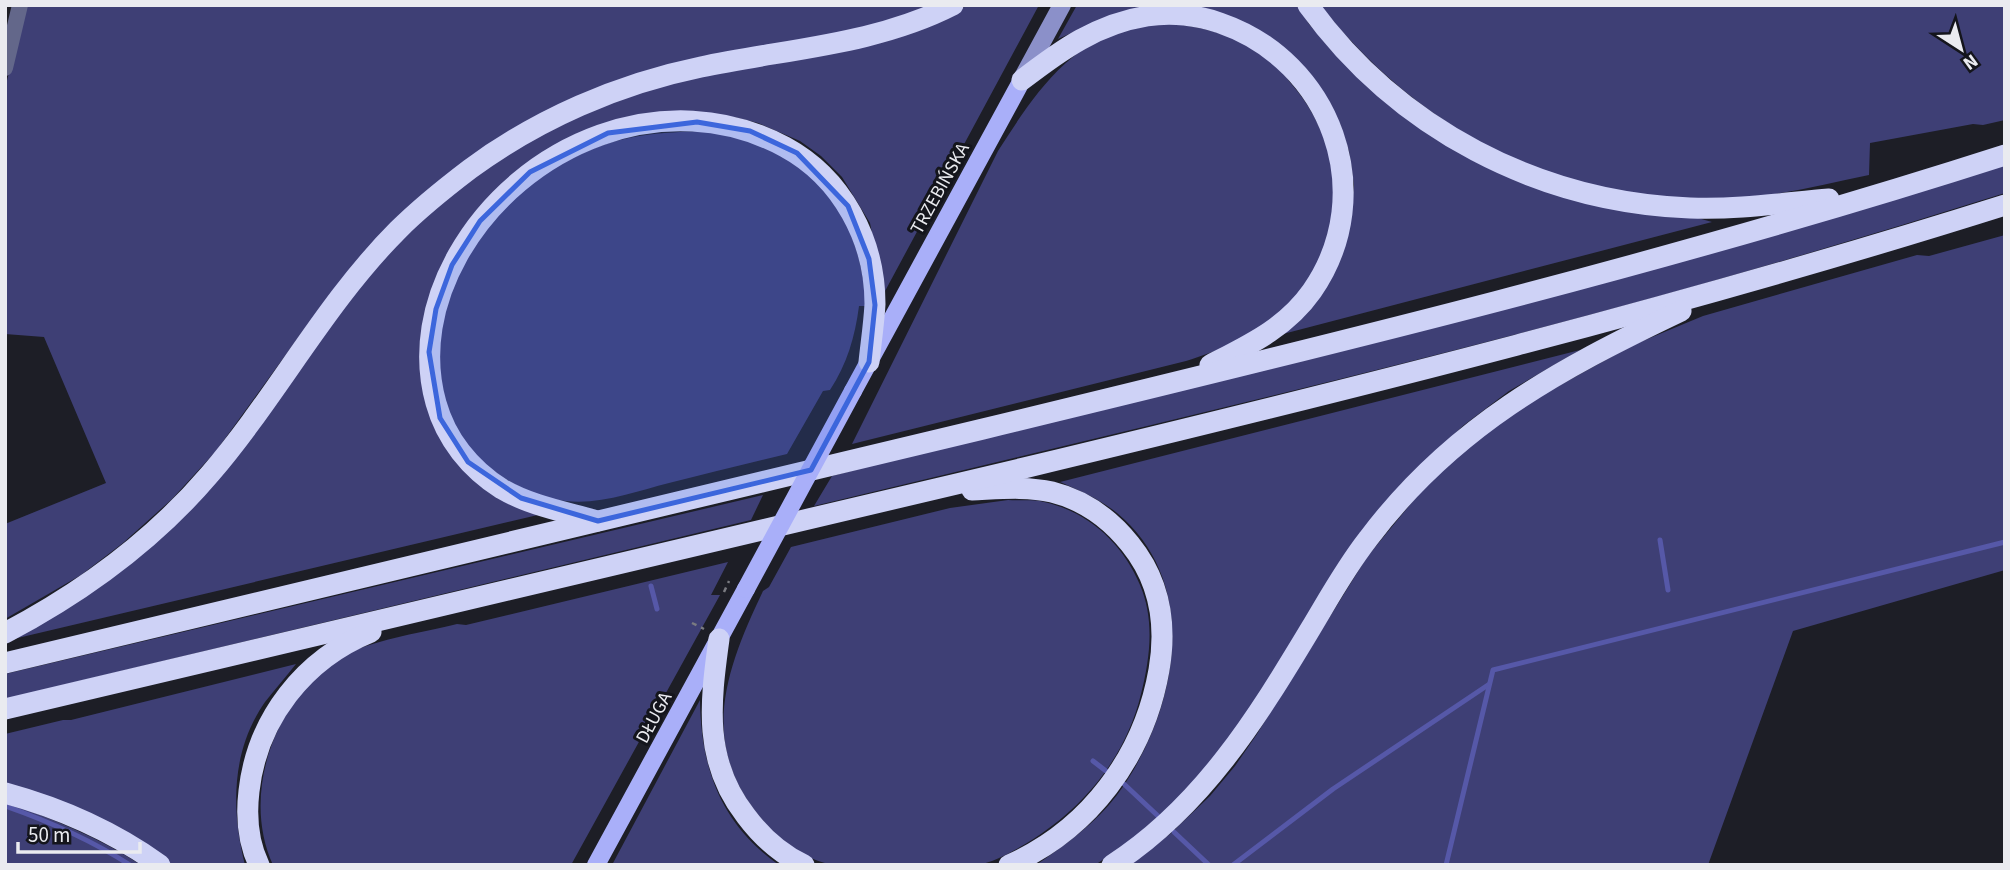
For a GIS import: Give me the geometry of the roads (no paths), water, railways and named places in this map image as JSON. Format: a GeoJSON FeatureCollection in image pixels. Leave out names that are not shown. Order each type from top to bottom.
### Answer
{"type":"FeatureCollection","features":[{"type":"Feature","properties":{"kind":"highway"},"geometry":{"type":"LineString","coordinates":[[5,633],[99,576],[127,555],[175,511],[210,474],[372,259],[398,230],[472,167],[555,117],[628,86],[701,66],[863,37],[898,28],[953,5]]}},
{"type":"Feature","properties":{"kind":"highway"},"geometry":{"type":"LineString","coordinates":[[1308,5],[1350,56],[1424,121],[1499,164],[1572,191],[1616,201],[1694,208],[1873,195]]}},
{"type":"Feature","properties":{"kind":"highway"},"geometry":{"type":"LineString","coordinates":[[1022,80],[1078,39],[1111,25],[1149,15],[1196,17],[1240,31],[1275,52],[1303,80],[1327,119],[1340,158],[1343,198],[1337,238],[1322,275],[1297,308],[1269,334],[1174,383]]}},
{"type":"Feature","properties":{"kind":"highway"},"geometry":{"type":"LineString","coordinates":[[598,521],[521,498],[486,477],[468,461],[450,437],[440,418],[431,382],[429,352],[432,328],[443,286],[452,265],[480,222],[503,195],[550,158],[569,147],[608,133],[673,121],[707,123],[750,131],[797,153],[834,186],[859,229],[874,285],[875,305],[869,362]]}},
{"type":"Feature","properties":{"kind":"highway"},"geometry":{"type":"LineString","coordinates":[[5,663],[1174,383],[1590,277],[2005,155]]}},
{"type":"Feature","properties":{"kind":"highway"},"geometry":{"type":"LineString","coordinates":[[5,709],[928,492],[1496,351],[1733,286],[2005,205]]}},
{"type":"Feature","properties":{"kind":"highway"},"geometry":{"type":"LineString","coordinates":[[1112,865],[1175,816],[1227,758],[1262,708],[1366,540],[1429,470],[1480,424],[1555,374],[1604,347],[1733,286]]}},
{"type":"Feature","properties":{"kind":"highway"},"geometry":{"type":"LineString","coordinates":[[928,492],[1032,489],[1070,498],[1100,515],[1123,535],[1146,566],[1160,605],[1163,642],[1156,685],[1146,721],[1129,757],[1107,789],[1076,822],[1044,846],[1009,865]]}},
{"type":"Feature","properties":{"kind":"highway"},"geometry":{"type":"LineString","coordinates":[[259,865],[250,839],[248,816],[251,771],[268,723],[281,702],[299,681],[330,655],[357,638],[422,612]]}},
{"type":"Feature","properties":{"kind":"highway"},"geometry":{"type":"LineString","coordinates":[[711,634],[711,715],[714,747],[724,781],[741,809],[765,838],[804,865]]}},
{"type":"Feature","properties":{"kind":"highway"},"geometry":{"type":"LineString","coordinates":[[5,793],[80,819],[126,843],[160,865]]}},
{"type":"Feature","properties":{"kind":"main road","name":"TRZEBIŃSKA"},"geometry":{"type":"LineString","coordinates":[[747,589],[1062,5]]}},
{"type":"Feature","properties":{"kind":"main road","name":"DŁUGA"},"geometry":{"type":"LineString","coordinates":[[596,865],[711,634],[747,589]]}},
{"type":"Feature","properties":{"kind":"street"},"geometry":{"type":"LineString","coordinates":[[5,68],[20,5]]}},
{"type":"Feature","properties":{"kind":"waterway"},"geometry":{"type":"LineString","coordinates":[[1660,540],[1668,590]]}},
{"type":"Feature","properties":{"kind":"waterway"},"geometry":{"type":"LineString","coordinates":[[1446,865],[1493,670],[2005,542]]}},
{"type":"Feature","properties":{"kind":"waterway"},"geometry":{"type":"LineString","coordinates":[[651,586],[657,609]]}},
{"type":"Feature","properties":{"kind":"waterway"},"geometry":{"type":"LineString","coordinates":[[1233,865],[1333,789],[1488,685]]}},
{"type":"Feature","properties":{"kind":"waterway"},"geometry":{"type":"LineString","coordinates":[[1093,761],[1106,771]]}},
{"type":"Feature","properties":{"kind":"waterway"},"geometry":{"type":"LineString","coordinates":[[1124,784],[1158,816]]}},
{"type":"Feature","properties":{"kind":"waterway"},"geometry":{"type":"LineString","coordinates":[[5,806],[69,832],[130,865]]}},
{"type":"Feature","properties":{"kind":"waterway"},"geometry":{"type":"LineString","coordinates":[[1174,832],[1209,865]]}}]}
